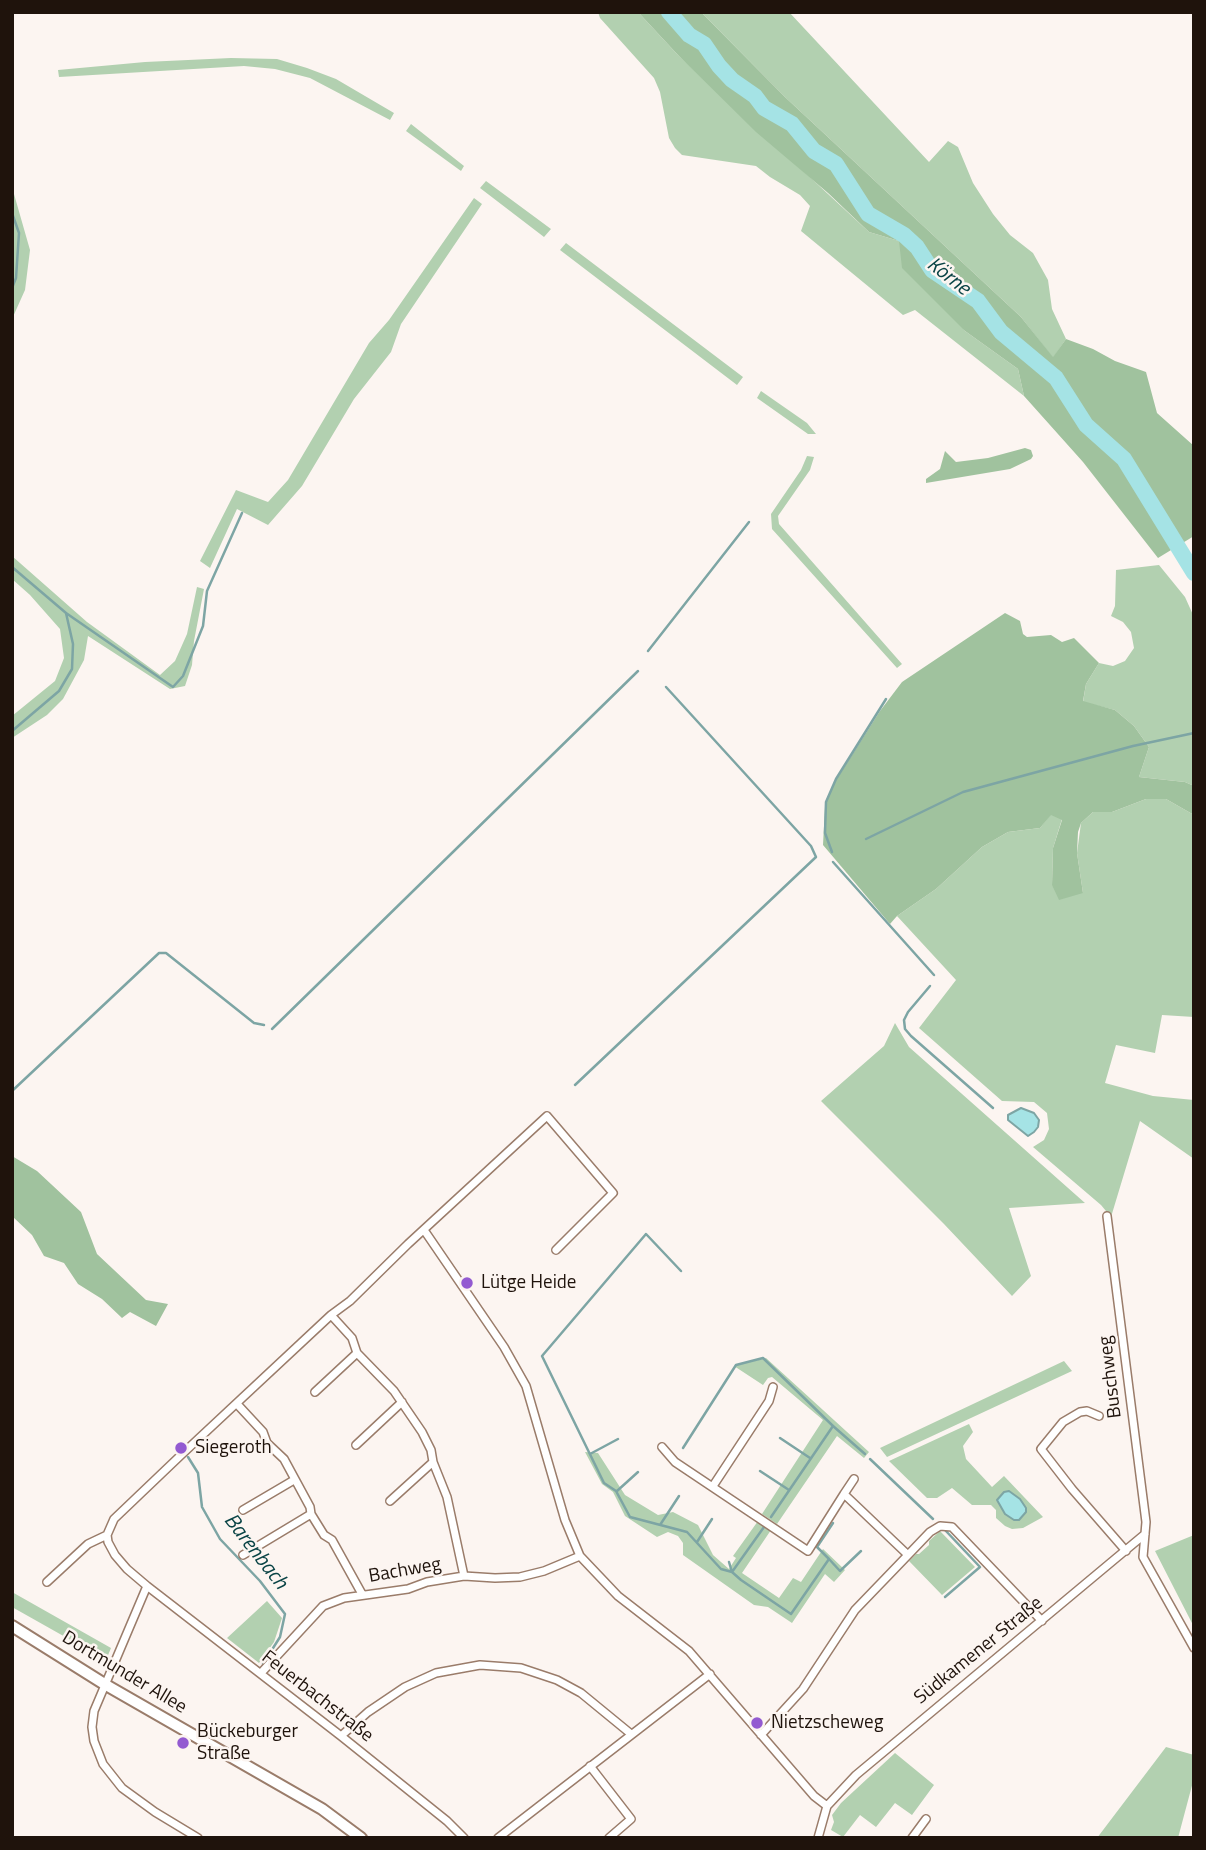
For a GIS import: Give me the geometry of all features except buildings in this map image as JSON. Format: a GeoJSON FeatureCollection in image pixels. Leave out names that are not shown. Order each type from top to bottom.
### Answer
{"type":"FeatureCollection","features":[{"type":"Feature","properties":{"kind":"main road","name":"Dortmunder Allee"},"geometry":{"type":"LineString","coordinates":[[12,1626],[106,1685],[322,1809],[361,1838]]}},
{"type":"Feature","properties":{"kind":"street"},"geometry":{"type":"LineString","coordinates":[[198,1838],[122,1788],[103,1763],[93,1741],[94,1711],[147,1586],[127,1569],[108,1542],[107,1535],[114,1519],[547,1116],[613,1193],[556,1250]]}},
{"type":"Feature","properties":{"kind":"street","name":"Buschweg"},"geometry":{"type":"LineString","coordinates":[[1107,1216],[1146,1522],[1143,1557],[1194,1647]]}},
{"type":"Feature","properties":{"kind":"street"},"geometry":{"type":"LineString","coordinates":[[424,1230],[504,1347],[526,1386],[565,1520],[580,1556],[618,1596],[689,1651],[814,1796],[827,1806]]}},
{"type":"Feature","properties":{"kind":"street"},"geometry":{"type":"LineString","coordinates":[[331,1315],[352,1338],[357,1353],[382,1377],[422,1432],[447,1497],[464,1576]]}},
{"type":"Feature","properties":{"kind":"street"},"geometry":{"type":"LineString","coordinates":[[316,1392],[357,1353]]}},
{"type":"Feature","properties":{"kind":"street"},"geometry":{"type":"LineString","coordinates":[[713,1486],[769,1401],[773,1387]]}},
{"type":"Feature","properties":{"kind":"street"},"geometry":{"type":"LineString","coordinates":[[356,1445],[402,1402]]}},
{"type":"Feature","properties":{"kind":"street"},"geometry":{"type":"LineString","coordinates":[[237,1404],[263,1432],[271,1448],[284,1459],[310,1507],[311,1514],[324,1535],[332,1539],[362,1594]]}},
{"type":"Feature","properties":{"kind":"street"},"geometry":{"type":"LineString","coordinates":[[1098,1416],[1087,1411],[1069,1419],[1056,1428],[1041,1449],[1126,1551]]}},
{"type":"Feature","properties":{"kind":"street"},"geometry":{"type":"LineString","coordinates":[[662,1447],[675,1462],[808,1551],[854,1479]]}},
{"type":"Feature","properties":{"kind":"street"},"geometry":{"type":"LineString","coordinates":[[390,1501],[433,1462]]}},
{"type":"Feature","properties":{"kind":"street"},"geometry":{"type":"LineString","coordinates":[[243,1510],[294,1479]]}},
{"type":"Feature","properties":{"kind":"street"},"geometry":{"type":"LineString","coordinates":[[844,1494],[908,1555]]}},
{"type":"Feature","properties":{"kind":"street"},"geometry":{"type":"LineString","coordinates":[[243,1555],[311,1514]]}},
{"type":"Feature","properties":{"kind":"street"},"geometry":{"type":"LineString","coordinates":[[761,1735],[803,1689],[855,1610],[930,1532],[940,1527],[953,1527],[1042,1620]]}},
{"type":"Feature","properties":{"kind":"street"},"geometry":{"type":"LineString","coordinates":[[47,1582],[88,1544],[107,1535]]}},
{"type":"Feature","properties":{"kind":"street","name":"Südkamener Straße"},"geometry":{"type":"LineString","coordinates":[[820,1838],[827,1806],[856,1775],[1145,1536]]}},
{"type":"Feature","properties":{"kind":"street","name":"Bachweg"},"geometry":{"type":"LineString","coordinates":[[261,1673],[323,1606],[362,1594],[408,1589],[464,1576],[520,1577],[544,1572],[580,1556]]}},
{"type":"Feature","properties":{"kind":"street","name":"Feuerbachstraße"},"geometry":{"type":"LineString","coordinates":[[147,1586],[341,1736],[447,1821],[464,1838]]}},
{"type":"Feature","properties":{"kind":"street"},"geometry":{"type":"LineString","coordinates":[[341,1736],[368,1712],[405,1687],[436,1673],[480,1665],[521,1668],[557,1680],[581,1693],[631,1734]]}},
{"type":"Feature","properties":{"kind":"street"},"geometry":{"type":"LineString","coordinates":[[498,1838],[710,1674]]}},
{"type":"Feature","properties":{"kind":"street"},"geometry":{"type":"LineString","coordinates":[[590,1766],[631,1819],[609,1838]]}},
{"type":"Feature","properties":{"kind":"street"},"geometry":{"type":"LineString","coordinates":[[912,1838],[926,1819]]}},
{"type":"Feature","properties":{"kind":"green space"},"geometry":{"type":"Polygon","coordinates":[[[598,12],[638,12],[677,54],[869,232],[899,241],[965,331],[1018,369],[1024,396],[915,310],[903,315],[801,231],[810,206],[800,195],[756,166],[682,155],[669,138],[660,92],[654,78],[600,18],[598,12]]]}},
{"type":"Feature","properties":{"kind":"green space"},"geometry":{"type":"Polygon","coordinates":[[[638,12],[701,12],[785,97],[1021,317],[1053,357],[1066,339],[1146,372],[1157,413],[1194,446],[1194,536],[1158,558],[1083,462],[1024,396],[1018,369],[965,331],[902,268],[899,241],[869,232],[756,132],[638,12]]]}},
{"type":"Feature","properties":{"kind":"green space"},"geometry":{"type":"Polygon","coordinates":[[[701,12],[789,12],[929,162],[948,141],[958,147],[973,183],[993,214],[1010,235],[1033,253],[1048,280],[1052,309],[1066,339],[1053,358],[1021,317],[785,97],[701,12]]]}},
{"type":"Feature","properties":{"kind":"green space"},"geometry":{"type":"Polygon","coordinates":[[[277,59],[307,68],[336,79],[394,113],[390,120],[310,78],[275,69],[244,66],[59,77],[58,70],[145,62],[277,59]]]}},
{"type":"Feature","properties":{"kind":"green space"},"geometry":{"type":"Polygon","coordinates":[[[411,124],[464,166],[461,171],[406,131],[411,124]]]}},
{"type":"Feature","properties":{"kind":"green space"},"geometry":{"type":"Polygon","coordinates":[[[486,181],[551,229],[544,237],[480,188],[486,181]]]}},
{"type":"Feature","properties":{"kind":"green space"},"geometry":{"type":"Polygon","coordinates":[[[12,187],[30,250],[25,290],[12,319],[14,248],[12,187]]]}},
{"type":"Feature","properties":{"kind":"green space"},"geometry":{"type":"Polygon","coordinates":[[[474,198],[482,204],[401,324],[391,352],[354,399],[302,486],[268,525],[237,509],[210,568],[200,561],[236,490],[268,502],[288,480],[369,343],[389,320],[474,198]]]}},
{"type":"Feature","properties":{"kind":"green space"},"geometry":{"type":"Polygon","coordinates":[[[566,243],[743,377],[737,385],[560,250],[566,243]]]}},
{"type":"Feature","properties":{"kind":"green space"},"geometry":{"type":"Polygon","coordinates":[[[761,391],[807,423],[816,434],[808,434],[757,398],[761,391]]]}},
{"type":"Feature","properties":{"kind":"green space"},"geometry":{"type":"Polygon","coordinates":[[[1025,448],[1031,450],[1031,459],[1010,469],[926,483],[926,479],[940,469],[945,451],[956,462],[988,458],[1025,448]]]}},
{"type":"Feature","properties":{"kind":"green space"},"geometry":{"type":"Polygon","coordinates":[[[807,456],[814,457],[810,470],[778,516],[779,524],[902,664],[897,668],[772,529],[771,514],[801,470],[807,456]]]}},
{"type":"Feature","properties":{"kind":"green space"},"geometry":{"type":"Polygon","coordinates":[[[12,556],[87,622],[160,675],[175,661],[187,634],[197,587],[204,589],[192,665],[185,686],[170,689],[88,636],[84,660],[63,699],[47,715],[12,738],[12,716],[55,681],[64,658],[60,629],[12,579],[12,556]]]}},
{"type":"Feature","properties":{"kind":"green space"},"geometry":{"type":"Polygon","coordinates":[[[1159,565],[1185,597],[1194,617],[1194,786],[1185,782],[1139,777],[1149,747],[1134,726],[1115,710],[1083,702],[1086,684],[1099,663],[1113,666],[1125,661],[1134,648],[1131,632],[1123,622],[1111,616],[1115,606],[1116,570],[1159,565]]]}},
{"type":"Feature","properties":{"kind":"green space"},"geometry":{"type":"Polygon","coordinates":[[[1005,613],[1020,621],[1023,634],[1027,637],[1051,635],[1062,642],[1074,638],[1099,663],[1086,684],[1083,701],[1115,710],[1134,726],[1149,747],[1139,777],[1185,782],[1194,786],[1194,815],[1166,799],[1146,799],[1112,812],[1093,812],[1081,823],[1078,832],[1077,853],[1083,893],[1059,900],[1052,885],[1053,848],[1062,820],[1051,815],[1040,828],[1008,832],[982,847],[936,889],[897,916],[890,924],[823,845],[825,807],[833,785],[880,711],[902,682],[1005,613]]]}},
{"type":"Feature","properties":{"kind":"green space"},"geometry":{"type":"Polygon","coordinates":[[[1146,799],[1166,799],[1194,815],[1194,1017],[1162,1015],[1155,1053],[1116,1045],[1105,1083],[1153,1096],[1194,1100],[1194,1159],[1140,1121],[1111,1217],[1101,1205],[1033,1147],[1044,1140],[1049,1129],[1047,1113],[1034,1102],[1002,1101],[919,1028],[956,980],[897,916],[936,889],[982,847],[1008,832],[1040,828],[1051,814],[1062,819],[1053,848],[1052,885],[1083,893],[1077,853],[1081,823],[1093,812],[1112,812],[1146,799]]]}},
{"type":"Feature","properties":{"kind":"green space"},"geometry":{"type":"Polygon","coordinates":[[[895,1023],[909,1047],[1085,1203],[1009,1208],[1031,1276],[1012,1296],[821,1101],[884,1046],[895,1023]]]}},
{"type":"Feature","properties":{"kind":"green space"},"geometry":{"type":"Polygon","coordinates":[[[12,1156],[37,1171],[81,1212],[97,1254],[146,1300],[168,1304],[156,1326],[130,1312],[122,1318],[102,1299],[78,1284],[64,1263],[44,1256],[32,1235],[12,1216],[12,1156]]]}},
{"type":"Feature","properties":{"kind":"green space"},"geometry":{"type":"Polygon","coordinates":[[[766,1358],[869,1452],[864,1458],[837,1436],[777,1524],[762,1514],[823,1420],[772,1377],[763,1385],[734,1366],[766,1358]]]}},
{"type":"Feature","properties":{"kind":"green space"},"geometry":{"type":"Polygon","coordinates":[[[1064,1361],[1072,1371],[887,1457],[880,1448],[1064,1361]]]}},
{"type":"Feature","properties":{"kind":"green space"},"geometry":{"type":"Polygon","coordinates":[[[969,1424],[973,1432],[963,1446],[966,1459],[992,1487],[1004,1476],[1043,1517],[1023,1528],[1012,1529],[996,1518],[996,1510],[991,1505],[972,1505],[952,1488],[937,1498],[927,1498],[889,1461],[969,1424]]]}},
{"type":"Feature","properties":{"kind":"green space"},"geometry":{"type":"Polygon","coordinates":[[[585,1452],[598,1453],[625,1495],[658,1515],[673,1512],[698,1525],[713,1555],[729,1569],[736,1558],[733,1556],[758,1521],[771,1530],[742,1573],[779,1598],[793,1578],[801,1582],[823,1549],[845,1570],[834,1582],[825,1574],[792,1623],[768,1607],[754,1605],[683,1555],[683,1543],[678,1536],[668,1532],[657,1537],[625,1516],[613,1492],[602,1484],[585,1452]]]}},
{"type":"Feature","properties":{"kind":"green space"},"geometry":{"type":"Polygon","coordinates":[[[940,1531],[975,1567],[942,1595],[909,1561],[929,1545],[929,1541],[940,1531]]]}},
{"type":"Feature","properties":{"kind":"green space"},"geometry":{"type":"Polygon","coordinates":[[[1194,1535],[1194,1627],[1155,1551],[1194,1535]]]}},
{"type":"Feature","properties":{"kind":"green space"},"geometry":{"type":"Polygon","coordinates":[[[12,1592],[111,1648],[106,1660],[12,1607],[12,1592]]]}},
{"type":"Feature","properties":{"kind":"green space"},"geometry":{"type":"Polygon","coordinates":[[[267,1601],[282,1618],[274,1642],[259,1663],[227,1638],[267,1601]]]}},
{"type":"Feature","properties":{"kind":"green space"},"geometry":{"type":"Polygon","coordinates":[[[1166,1747],[1194,1755],[1194,1778],[1178,1838],[1097,1838],[1166,1747]]]}},
{"type":"Feature","properties":{"kind":"green space"},"geometry":{"type":"Polygon","coordinates":[[[895,1753],[934,1785],[912,1815],[895,1803],[876,1827],[860,1815],[843,1837],[831,1830],[834,1822],[832,1815],[841,1803],[895,1753]]]}},
{"type":"Feature","properties":{"kind":"water"},"geometry":{"type":"Polygon","coordinates":[[[1021,1108],[1034,1113],[1039,1120],[1038,1127],[1028,1136],[1008,1120],[1008,1115],[1021,1108]]]}},
{"type":"Feature","properties":{"kind":"water"},"geometry":{"type":"Polygon","coordinates":[[[1009,1491],[1020,1499],[1026,1508],[1019,1520],[1005,1514],[997,1500],[1004,1492],[1009,1491]]]}},
{"type":"Feature","properties":{"kind":"waterway","name":"Körne"},"geometry":{"type":"LineString","coordinates":[[669,12],[689,35],[704,44],[732,80],[755,96],[764,108],[792,124],[814,151],[836,164],[868,214],[904,235],[917,247],[932,270],[978,301],[1001,332],[1056,378],[1086,425],[1124,459],[1194,573]]}},
{"type":"Feature","properties":{"kind":"waterway"},"geometry":{"type":"LineString","coordinates":[[12,213],[19,233],[16,278],[12,288]]}},
{"type":"Feature","properties":{"kind":"waterway"},"geometry":{"type":"LineString","coordinates":[[12,567],[66,613],[173,687],[183,676],[203,626],[207,591],[242,513]]}},
{"type":"Feature","properties":{"kind":"waterway"},"geometry":{"type":"LineString","coordinates":[[648,651],[749,522]]}},
{"type":"Feature","properties":{"kind":"waterway"},"geometry":{"type":"LineString","coordinates":[[12,731],[59,691],[72,669],[73,644],[66,613]]}},
{"type":"Feature","properties":{"kind":"waterway"},"geometry":{"type":"LineString","coordinates":[[272,1029],[638,671]]}},
{"type":"Feature","properties":{"kind":"waterway"},"geometry":{"type":"LineString","coordinates":[[575,1085],[816,857],[811,846],[666,687]]}},
{"type":"Feature","properties":{"kind":"waterway"},"geometry":{"type":"LineString","coordinates":[[832,852],[825,833],[826,802],[836,779],[886,699]]}},
{"type":"Feature","properties":{"kind":"waterway"},"geometry":{"type":"LineString","coordinates":[[866,839],[963,792],[1133,746],[1194,733]]}},
{"type":"Feature","properties":{"kind":"waterway"},"geometry":{"type":"LineString","coordinates":[[833,862],[934,975]]}},
{"type":"Feature","properties":{"kind":"waterway"},"geometry":{"type":"LineString","coordinates":[[12,1091],[159,953],[166,953],[254,1023],[264,1025]]}},
{"type":"Feature","properties":{"kind":"waterway"},"geometry":{"type":"LineString","coordinates":[[930,986],[908,1012],[904,1020],[905,1029],[993,1108]]}},
{"type":"Feature","properties":{"kind":"waterway"},"geometry":{"type":"LineString","coordinates":[[681,1271],[646,1234],[542,1356],[604,1483],[616,1491],[630,1517],[687,1532],[721,1569],[732,1572],[764,1527]]}},
{"type":"Feature","properties":{"kind":"waterway"},"geometry":{"type":"LineString","coordinates":[[683,1448],[736,1365],[763,1358],[833,1426]]}},
{"type":"Feature","properties":{"kind":"waterway"},"geometry":{"type":"LineString","coordinates":[[771,1517],[833,1426],[865,1454]]}},
{"type":"Feature","properties":{"kind":"waterway"},"geometry":{"type":"LineString","coordinates":[[780,1438],[810,1458]]}},
{"type":"Feature","properties":{"kind":"waterway"},"geometry":{"type":"LineString","coordinates":[[590,1454],[618,1439]]}},
{"type":"Feature","properties":{"kind":"waterway","name":"Barenbach"},"geometry":{"type":"LineString","coordinates":[[188,1457],[198,1473],[202,1507],[220,1539],[260,1581],[285,1614],[280,1637],[263,1664]]}},
{"type":"Feature","properties":{"kind":"waterway"},"geometry":{"type":"LineString","coordinates":[[870,1459],[933,1519]]}},
{"type":"Feature","properties":{"kind":"waterway"},"geometry":{"type":"LineString","coordinates":[[760,1471],[789,1490]]}},
{"type":"Feature","properties":{"kind":"waterway"},"geometry":{"type":"LineString","coordinates":[[617,1491],[638,1472]]}},
{"type":"Feature","properties":{"kind":"waterway"},"geometry":{"type":"LineString","coordinates":[[660,1525],[679,1496]]}},
{"type":"Feature","properties":{"kind":"waterway"},"geometry":{"type":"LineString","coordinates":[[697,1542],[712,1519]]}},
{"type":"Feature","properties":{"kind":"waterway"},"geometry":{"type":"LineString","coordinates":[[729,1562],[732,1572],[741,1580],[791,1614],[829,1559],[817,1547],[833,1523]]}},
{"type":"Feature","properties":{"kind":"waterway"},"geometry":{"type":"LineString","coordinates":[[945,1530],[980,1567],[945,1597]]}},
{"type":"Feature","properties":{"kind":"waterway"},"geometry":{"type":"LineString","coordinates":[[829,1559],[840,1571],[861,1551]]}},
{"type":"Feature","properties":{"kind":"place","name":"Lütge Heide"},"geometry":{"type":"Point","coordinates":[467,1283]}},
{"type":"Feature","properties":{"kind":"place","name":"Siegeroth"},"geometry":{"type":"Point","coordinates":[181,1448]}},
{"type":"Feature","properties":{"kind":"place","name":"Nietzscheweg"},"geometry":{"type":"Point","coordinates":[757,1723]}},
{"type":"Feature","properties":{"kind":"place","name":"Bückeburger Straße"},"geometry":{"type":"Point","coordinates":[183,1743]}}]}
